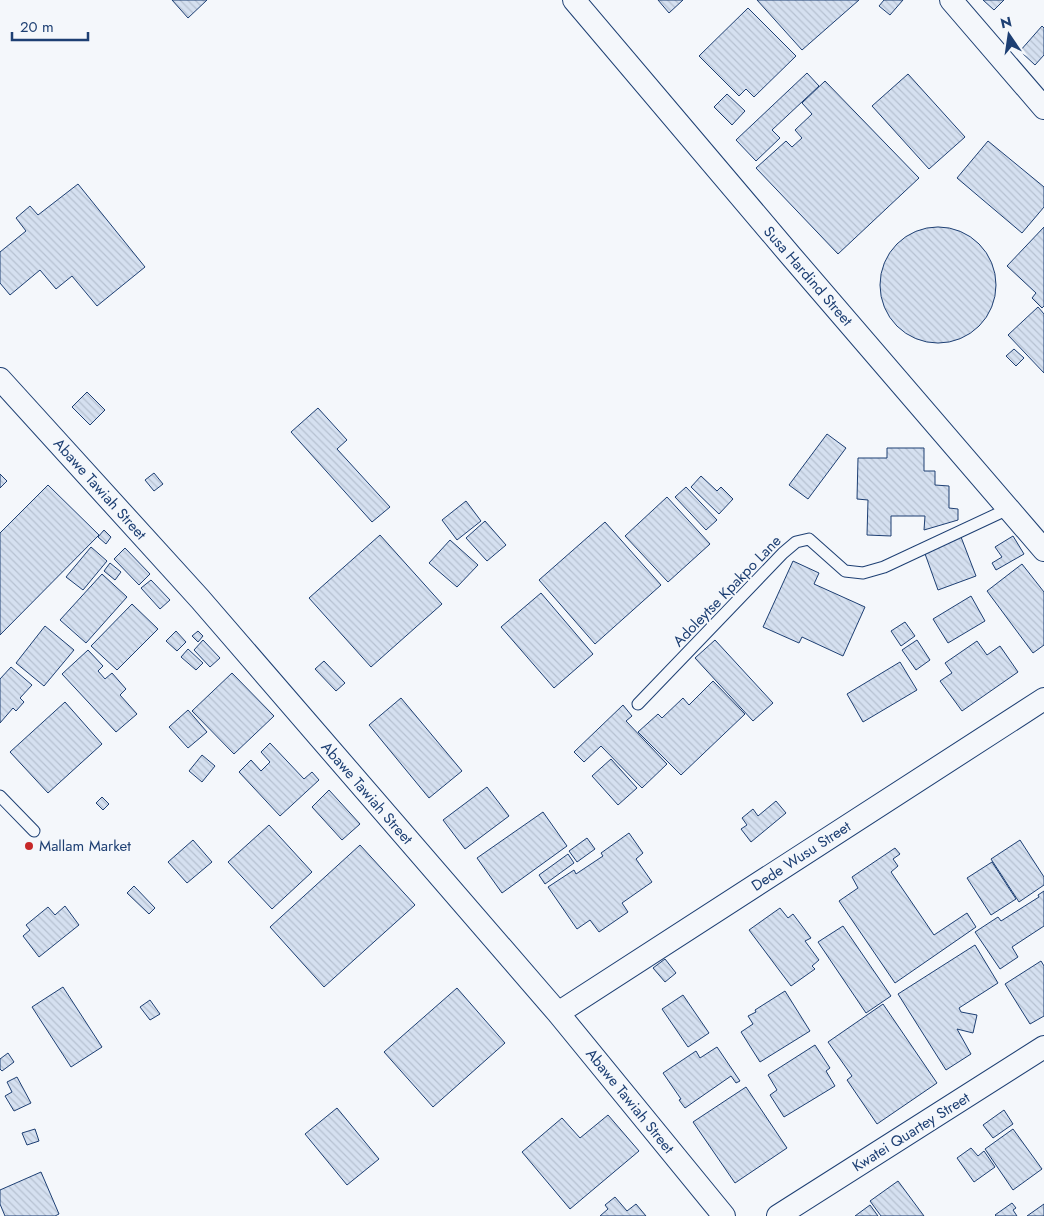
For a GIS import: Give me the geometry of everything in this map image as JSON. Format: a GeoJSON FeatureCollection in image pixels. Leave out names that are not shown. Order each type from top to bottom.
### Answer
{"type":"FeatureCollection","features":[{"type":"Feature","properties":{"kind":"street","name":"Susa Hardind Street"},"geometry":{"type":"LineString","coordinates":[[574,0],[1044,550]]}},
{"type":"Feature","properties":{"kind":"street"},"geometry":{"type":"LineString","coordinates":[[951,0],[1044,108]]}},
{"type":"Feature","properties":{"kind":"street","name":"Abawe Tawiah Street"},"geometry":{"type":"LineString","coordinates":[[0,378],[200,599],[558,1013],[724,1216]]}},
{"type":"Feature","properties":{"kind":"street","name":"Dede Wusu Street"},"geometry":{"type":"LineString","coordinates":[[558,1013],[1044,699]]}},
{"type":"Feature","properties":{"kind":"street","name":"Kwatei Quartey Street"},"geometry":{"type":"LineString","coordinates":[[778,1216],[1044,1048]]}},
{"type":"Feature","properties":{"kind":"lane","name":"Adoleytse Kpakpo Lane"},"geometry":{"type":"LineString","coordinates":[[638,704],[783,553],[796,542],[809,539],[845,571],[863,573],[884,567],[1008,509]]}},
{"type":"Feature","properties":{"kind":"lane"},"geometry":{"type":"LineString","coordinates":[[0,796],[34,831]]}},
{"type":"Feature","properties":{"kind":"building"},"geometry":{"type":"Polygon","coordinates":[[[172,0],[207,0],[188,18],[172,0]]]}},
{"type":"Feature","properties":{"kind":"building"},"geometry":{"type":"Polygon","coordinates":[[[658,0],[683,0],[669,13],[658,0]]]}},
{"type":"Feature","properties":{"kind":"building"},"geometry":{"type":"Polygon","coordinates":[[[757,0],[859,0],[802,50],[757,0]]]}},
{"type":"Feature","properties":{"kind":"building"},"geometry":{"type":"Polygon","coordinates":[[[884,0],[903,0],[890,15],[879,6],[884,0]]]}},
{"type":"Feature","properties":{"kind":"building"},"geometry":{"type":"Polygon","coordinates":[[[983,0],[1004,0],[994,10],[983,0]]]}},
{"type":"Feature","properties":{"kind":"building"},"geometry":{"type":"Polygon","coordinates":[[[748,8],[796,56],[754,97],[746,89],[739,96],[699,56],[748,8]]]}},
{"type":"Feature","properties":{"kind":"building"},"geometry":{"type":"Polygon","coordinates":[[[1042,26],[1044,28],[1044,55],[1035,65],[1020,51],[1042,26]]]}},
{"type":"Feature","properties":{"kind":"building"},"geometry":{"type":"Polygon","coordinates":[[[807,73],[819,86],[772,130],[780,138],[756,161],[736,140],[807,73]]]}},
{"type":"Feature","properties":{"kind":"building"},"geometry":{"type":"Polygon","coordinates":[[[908,74],[965,137],[929,169],[872,106],[908,74]]]}},
{"type":"Feature","properties":{"kind":"building"},"geometry":{"type":"Polygon","coordinates":[[[825,81],[919,178],[838,254],[756,168],[786,141],[792,147],[802,138],[795,130],[812,114],[802,103],[825,81]]]}},
{"type":"Feature","properties":{"kind":"building"},"geometry":{"type":"Polygon","coordinates":[[[727,94],[745,111],[732,125],[714,107],[727,94]]]}},
{"type":"Feature","properties":{"kind":"building"},"geometry":{"type":"Polygon","coordinates":[[[988,141],[1044,187],[1044,207],[1022,233],[957,178],[988,141]]]}},
{"type":"Feature","properties":{"kind":"building"},"geometry":{"type":"Polygon","coordinates":[[[78,184],[145,267],[97,306],[72,276],[56,289],[40,270],[10,295],[0,283],[0,252],[26,231],[16,218],[30,206],[38,215],[78,184]]]}},
{"type":"Feature","properties":{"kind":"building"},"geometry":{"type":"Polygon","coordinates":[[[938,227],[960,231],[979,244],[992,263],[996,285],[992,307],[979,326],[960,339],[938,343],[916,339],[897,326],[884,307],[880,285],[884,263],[897,244],[916,231],[938,227]]]}},
{"type":"Feature","properties":{"kind":"building"},"geometry":{"type":"Polygon","coordinates":[[[1044,227],[1044,306],[1042,308],[1032,298],[1036,293],[1007,266],[1044,227]]]}},
{"type":"Feature","properties":{"kind":"building"},"geometry":{"type":"Polygon","coordinates":[[[1038,307],[1044,314],[1044,373],[1008,335],[1038,307]]]}},
{"type":"Feature","properties":{"kind":"building"},"geometry":{"type":"Polygon","coordinates":[[[1014,349],[1024,358],[1016,366],[1006,356],[1014,349]]]}},
{"type":"Feature","properties":{"kind":"building"},"geometry":{"type":"Polygon","coordinates":[[[87,392],[105,410],[90,425],[72,407],[87,392]]]}},
{"type":"Feature","properties":{"kind":"building"},"geometry":{"type":"Polygon","coordinates":[[[318,408],[347,440],[337,449],[390,507],[372,522],[291,432],[318,408]]]}},
{"type":"Feature","properties":{"kind":"building"},"geometry":{"type":"Polygon","coordinates":[[[827,434],[846,448],[808,499],[789,485],[827,434]]]}},
{"type":"Feature","properties":{"kind":"building"},"geometry":{"type":"Polygon","coordinates":[[[887,448],[924,448],[924,471],[935,471],[935,485],[949,486],[949,508],[958,509],[958,520],[924,530],[925,516],[891,516],[891,536],[867,535],[868,500],[857,499],[858,458],[887,458],[887,448]]]}},
{"type":"Feature","properties":{"kind":"building"},"geometry":{"type":"Polygon","coordinates":[[[154,473],[163,484],[154,491],[145,480],[154,473]]]}},
{"type":"Feature","properties":{"kind":"building"},"geometry":{"type":"Polygon","coordinates":[[[0,474],[7,481],[0,488],[0,474]]]}},
{"type":"Feature","properties":{"kind":"building"},"geometry":{"type":"Polygon","coordinates":[[[701,476],[717,491],[721,487],[733,499],[719,514],[691,487],[701,476]]]}},
{"type":"Feature","properties":{"kind":"building"},"geometry":{"type":"Polygon","coordinates":[[[48,485],[99,535],[0,635],[0,533],[48,485]]]}},
{"type":"Feature","properties":{"kind":"building"},"geometry":{"type":"Polygon","coordinates":[[[686,487],[717,520],[706,530],[675,497],[686,487]]]}},
{"type":"Feature","properties":{"kind":"building"},"geometry":{"type":"Polygon","coordinates":[[[667,497],[710,544],[668,582],[625,536],[667,497]]]}},
{"type":"Feature","properties":{"kind":"building"},"geometry":{"type":"Polygon","coordinates":[[[466,501],[481,521],[457,540],[442,520],[466,501]]]}},
{"type":"Feature","properties":{"kind":"building"},"geometry":{"type":"Polygon","coordinates":[[[485,521],[506,545],[487,561],[466,538],[485,521]]]}},
{"type":"Feature","properties":{"kind":"building"},"geometry":{"type":"Polygon","coordinates":[[[605,522],[661,585],[595,644],[539,580],[605,522]]]}},
{"type":"Feature","properties":{"kind":"building"},"geometry":{"type":"Polygon","coordinates":[[[104,530],[111,537],[106,544],[98,537],[104,530]]]}},
{"type":"Feature","properties":{"kind":"building"},"geometry":{"type":"Polygon","coordinates":[[[380,535],[442,604],[371,667],[309,598],[380,535]]]}},
{"type":"Feature","properties":{"kind":"building"},"geometry":{"type":"Polygon","coordinates":[[[1013,536],[1024,554],[996,570],[992,563],[1002,557],[995,547],[1013,536]]]}},
{"type":"Feature","properties":{"kind":"building"},"geometry":{"type":"Polygon","coordinates":[[[961,537],[976,576],[938,590],[924,551],[961,537]]]}},
{"type":"Feature","properties":{"kind":"building"},"geometry":{"type":"Polygon","coordinates":[[[450,540],[478,565],[457,587],[429,563],[450,540]]]}},
{"type":"Feature","properties":{"kind":"building"},"geometry":{"type":"Polygon","coordinates":[[[91,547],[107,561],[83,590],[66,577],[91,547]]]}},
{"type":"Feature","properties":{"kind":"building"},"geometry":{"type":"Polygon","coordinates":[[[125,548],[150,574],[139,585],[114,559],[125,548]]]}},
{"type":"Feature","properties":{"kind":"building"},"geometry":{"type":"Polygon","coordinates":[[[793,561],[819,573],[814,584],[865,607],[843,656],[802,637],[799,643],[763,627],[793,561]]]}},
{"type":"Feature","properties":{"kind":"building"},"geometry":{"type":"Polygon","coordinates":[[[110,563],[121,572],[115,580],[104,571],[110,563]]]}},
{"type":"Feature","properties":{"kind":"building"},"geometry":{"type":"Polygon","coordinates":[[[1022,564],[1044,592],[1044,645],[1033,653],[987,591],[1022,564]]]}},
{"type":"Feature","properties":{"kind":"building"},"geometry":{"type":"Polygon","coordinates":[[[102,574],[127,597],[86,643],[60,620],[102,574]]]}},
{"type":"Feature","properties":{"kind":"building"},"geometry":{"type":"Polygon","coordinates":[[[151,580],[170,600],[160,609],[141,588],[151,580]]]}},
{"type":"Feature","properties":{"kind":"building"},"geometry":{"type":"Polygon","coordinates":[[[541,593],[593,654],[554,688],[501,627],[541,593]]]}},
{"type":"Feature","properties":{"kind":"building"},"geometry":{"type":"Polygon","coordinates":[[[971,596],[985,621],[948,643],[933,619],[971,596]]]}},
{"type":"Feature","properties":{"kind":"building"},"geometry":{"type":"Polygon","coordinates":[[[132,604],[158,629],[117,670],[91,646],[132,604]]]}},
{"type":"Feature","properties":{"kind":"building"},"geometry":{"type":"Polygon","coordinates":[[[905,622],[915,636],[901,646],[891,631],[905,622]]]}},
{"type":"Feature","properties":{"kind":"building"},"geometry":{"type":"Polygon","coordinates":[[[45,626],[74,650],[44,686],[16,663],[45,626]]]}},
{"type":"Feature","properties":{"kind":"building"},"geometry":{"type":"Polygon","coordinates":[[[176,631],[186,642],[177,651],[166,641],[176,631]]]}},
{"type":"Feature","properties":{"kind":"building"},"geometry":{"type":"Polygon","coordinates":[[[198,631],[203,636],[198,642],[192,636],[198,631]]]}},
{"type":"Feature","properties":{"kind":"building"},"geometry":{"type":"Polygon","coordinates":[[[203,640],[220,658],[210,667],[194,650],[203,640]]]}},
{"type":"Feature","properties":{"kind":"building"},"geometry":{"type":"Polygon","coordinates":[[[715,640],[773,703],[753,721],[695,658],[715,640]]]}},
{"type":"Feature","properties":{"kind":"building"},"geometry":{"type":"Polygon","coordinates":[[[917,640],[930,660],[916,670],[902,650],[917,640]]]}},
{"type":"Feature","properties":{"kind":"building"},"geometry":{"type":"Polygon","coordinates":[[[977,641],[987,655],[1000,646],[1018,672],[962,711],[940,681],[952,673],[945,663],[977,641]]]}},
{"type":"Feature","properties":{"kind":"building"},"geometry":{"type":"Polygon","coordinates":[[[188,649],[203,663],[196,670],[181,657],[188,649]]]}},
{"type":"Feature","properties":{"kind":"building"},"geometry":{"type":"Polygon","coordinates":[[[88,650],[103,666],[98,671],[105,679],[112,673],[126,689],[120,695],[137,714],[116,732],[62,674],[88,650]]]}},
{"type":"Feature","properties":{"kind":"building"},"geometry":{"type":"Polygon","coordinates":[[[324,661],[345,683],[336,691],[315,669],[324,661]]]}},
{"type":"Feature","properties":{"kind":"building"},"geometry":{"type":"Polygon","coordinates":[[[900,662],[917,690],[863,722],[847,694],[900,662]]]}},
{"type":"Feature","properties":{"kind":"building"},"geometry":{"type":"Polygon","coordinates":[[[11,667],[32,685],[20,698],[24,702],[16,711],[13,708],[0,723],[0,679],[11,667]]]}},
{"type":"Feature","properties":{"kind":"building"},"geometry":{"type":"Polygon","coordinates":[[[232,673],[274,716],[234,754],[192,711],[232,673]]]}},
{"type":"Feature","properties":{"kind":"building"},"geometry":{"type":"Polygon","coordinates":[[[713,681],[745,714],[681,775],[638,732],[658,714],[662,718],[683,698],[689,705],[713,681]]]}},
{"type":"Feature","properties":{"kind":"building"},"geometry":{"type":"Polygon","coordinates":[[[401,698],[462,771],[429,798],[369,725],[401,698]]]}},
{"type":"Feature","properties":{"kind":"building"},"geometry":{"type":"Polygon","coordinates":[[[65,702],[102,744],[48,793],[10,752],[65,702]]]}},
{"type":"Feature","properties":{"kind":"building"},"geometry":{"type":"Polygon","coordinates":[[[623,705],[632,716],[626,721],[667,764],[642,788],[601,746],[584,762],[574,752],[623,705]]]}},
{"type":"Feature","properties":{"kind":"building"},"geometry":{"type":"Polygon","coordinates":[[[188,710],[207,732],[188,748],[169,727],[188,710]]]}},
{"type":"Feature","properties":{"kind":"building"},"geometry":{"type":"Polygon","coordinates":[[[270,743],[304,779],[312,772],[319,780],[280,816],[239,772],[251,760],[261,771],[270,762],[261,752],[270,743]]]}},
{"type":"Feature","properties":{"kind":"building"},"geometry":{"type":"Polygon","coordinates":[[[202,755],[215,766],[202,782],[189,771],[202,755]]]}},
{"type":"Feature","properties":{"kind":"building"},"geometry":{"type":"Polygon","coordinates":[[[611,759],[637,788],[618,805],[592,776],[611,759]]]}},
{"type":"Feature","properties":{"kind":"building"},"geometry":{"type":"Polygon","coordinates":[[[487,787],[509,816],[465,849],[443,820],[487,787]]]}},
{"type":"Feature","properties":{"kind":"building"},"geometry":{"type":"Polygon","coordinates":[[[329,790],[360,824],[342,840],[312,807],[329,790]]]}},
{"type":"Feature","properties":{"kind":"building"},"geometry":{"type":"Polygon","coordinates":[[[102,797],[109,804],[103,810],[96,803],[102,797]]]}},
{"type":"Feature","properties":{"kind":"building"},"geometry":{"type":"Polygon","coordinates":[[[776,801],[786,813],[751,842],[741,829],[747,825],[742,818],[753,809],[758,816],[776,801]]]}},
{"type":"Feature","properties":{"kind":"building"},"geometry":{"type":"Polygon","coordinates":[[[543,812],[567,846],[502,893],[477,858],[543,812]]]}},
{"type":"Feature","properties":{"kind":"building"},"geometry":{"type":"Polygon","coordinates":[[[269,825],[312,872],[272,909],[228,862],[269,825]]]}},
{"type":"Feature","properties":{"kind":"building"},"geometry":{"type":"Polygon","coordinates":[[[629,833],[643,853],[636,859],[652,882],[622,903],[628,912],[599,932],[590,920],[577,929],[548,887],[574,870],[576,874],[603,856],[601,853],[629,833]]]}},
{"type":"Feature","properties":{"kind":"building"},"geometry":{"type":"Polygon","coordinates":[[[587,838],[595,849],[577,862],[569,851],[587,838]]]}},
{"type":"Feature","properties":{"kind":"building"},"geometry":{"type":"Polygon","coordinates":[[[193,840],[212,862],[187,883],[168,862],[193,840]]]}},
{"type":"Feature","properties":{"kind":"building"},"geometry":{"type":"Polygon","coordinates":[[[1020,840],[1044,877],[1044,885],[1019,902],[991,859],[1020,840]]]}},
{"type":"Feature","properties":{"kind":"building"},"geometry":{"type":"Polygon","coordinates":[[[360,845],[415,905],[324,987],[270,927],[360,845]]]}},
{"type":"Feature","properties":{"kind":"building"},"geometry":{"type":"Polygon","coordinates":[[[895,848],[900,854],[893,859],[898,866],[891,872],[934,935],[967,913],[976,927],[895,983],[839,901],[858,888],[852,877],[895,848]]]}},
{"type":"Feature","properties":{"kind":"building"},"geometry":{"type":"Polygon","coordinates":[[[568,854],[574,863],[545,884],[539,875],[568,854]]]}},
{"type":"Feature","properties":{"kind":"building"},"geometry":{"type":"Polygon","coordinates":[[[992,862],[1016,899],[991,915],[967,878],[992,862]]]}},
{"type":"Feature","properties":{"kind":"building"},"geometry":{"type":"Polygon","coordinates":[[[134,886],[155,908],[149,914],[127,893],[134,886]]]}},
{"type":"Feature","properties":{"kind":"building"},"geometry":{"type":"Polygon","coordinates":[[[1044,891],[1044,926],[1012,947],[1018,957],[1000,969],[975,932],[998,917],[1001,921],[1039,897],[1038,895],[1044,891]]]}},
{"type":"Feature","properties":{"kind":"building"},"geometry":{"type":"Polygon","coordinates":[[[65,906],[79,925],[39,957],[23,936],[30,930],[26,925],[48,907],[55,915],[65,906]]]}},
{"type":"Feature","properties":{"kind":"building"},"geometry":{"type":"Polygon","coordinates":[[[780,908],[788,918],[793,914],[811,938],[805,941],[819,960],[812,966],[815,969],[791,986],[749,930],[780,908]]]}},
{"type":"Feature","properties":{"kind":"building"},"geometry":{"type":"Polygon","coordinates":[[[843,926],[891,996],[866,1013],[818,942],[843,926]]]}},
{"type":"Feature","properties":{"kind":"building"},"geometry":{"type":"Polygon","coordinates":[[[975,945],[998,983],[959,1008],[961,1012],[977,1015],[973,1033],[957,1029],[971,1054],[946,1070],[898,994],[975,945]]]}},
{"type":"Feature","properties":{"kind":"building"},"geometry":{"type":"Polygon","coordinates":[[[665,959],[676,973],[665,982],[653,968],[665,959]]]}},
{"type":"Feature","properties":{"kind":"building"},"geometry":{"type":"Polygon","coordinates":[[[1041,961],[1044,966],[1044,1016],[1030,1024],[1005,984],[1041,961]]]}},
{"type":"Feature","properties":{"kind":"building"},"geometry":{"type":"Polygon","coordinates":[[[63,987],[102,1047],[71,1067],[32,1007],[63,987]]]}},
{"type":"Feature","properties":{"kind":"building"},"geometry":{"type":"Polygon","coordinates":[[[457,988],[505,1043],[433,1107],[384,1052],[457,988]]]}},
{"type":"Feature","properties":{"kind":"building"},"geometry":{"type":"Polygon","coordinates":[[[785,991],[810,1031],[760,1062],[741,1032],[753,1024],[748,1016],[785,991]]]}},
{"type":"Feature","properties":{"kind":"building"},"geometry":{"type":"Polygon","coordinates":[[[683,995],[709,1033],[688,1047],[662,1009],[683,995]]]}},
{"type":"Feature","properties":{"kind":"building"},"geometry":{"type":"Polygon","coordinates":[[[150,1000],[160,1014],[150,1020],[140,1007],[150,1000]]]}},
{"type":"Feature","properties":{"kind":"building"},"geometry":{"type":"Polygon","coordinates":[[[883,1004],[937,1083],[877,1124],[847,1080],[852,1076],[828,1042],[883,1004]]]}},
{"type":"Feature","properties":{"kind":"building"},"geometry":{"type":"Polygon","coordinates":[[[815,1045],[830,1068],[826,1071],[835,1086],[784,1117],[770,1095],[777,1090],[768,1075],[815,1045]]]}},
{"type":"Feature","properties":{"kind":"building"},"geometry":{"type":"Polygon","coordinates":[[[717,1047],[740,1081],[736,1083],[731,1076],[685,1108],[663,1073],[696,1051],[700,1058],[717,1047]]]}},
{"type":"Feature","properties":{"kind":"building"},"geometry":{"type":"Polygon","coordinates":[[[8,1053],[14,1062],[2,1071],[0,1069],[0,1059],[8,1053]]]}},
{"type":"Feature","properties":{"kind":"building"},"geometry":{"type":"Polygon","coordinates":[[[17,1077],[31,1103],[14,1111],[5,1096],[12,1092],[7,1082],[17,1077]]]}},
{"type":"Feature","properties":{"kind":"building"},"geometry":{"type":"Polygon","coordinates":[[[746,1087],[787,1148],[735,1183],[693,1122],[746,1087]]]}},
{"type":"Feature","properties":{"kind":"building"},"geometry":{"type":"Polygon","coordinates":[[[337,1108],[379,1159],[347,1185],[305,1134],[337,1108]]]}},
{"type":"Feature","properties":{"kind":"building"},"geometry":{"type":"Polygon","coordinates":[[[1004,1110],[1013,1124],[993,1138],[983,1125],[1004,1110]]]}},
{"type":"Feature","properties":{"kind":"building"},"geometry":{"type":"Polygon","coordinates":[[[608,1115],[639,1151],[570,1209],[522,1152],[562,1118],[580,1138],[608,1115]]]}},
{"type":"Feature","properties":{"kind":"building"},"geometry":{"type":"Polygon","coordinates":[[[35,1129],[39,1141],[27,1145],[22,1133],[35,1129]]]}},
{"type":"Feature","properties":{"kind":"building"},"geometry":{"type":"Polygon","coordinates":[[[1013,1129],[1042,1169],[1013,1190],[985,1149],[1013,1129]]]}},
{"type":"Feature","properties":{"kind":"building"},"geometry":{"type":"Polygon","coordinates":[[[971,1148],[978,1156],[984,1151],[995,1167],[974,1182],[957,1158],[971,1148]]]}},
{"type":"Feature","properties":{"kind":"building"},"geometry":{"type":"Polygon","coordinates":[[[41,1172],[59,1214],[55,1216],[5,1216],[0,1204],[0,1190],[41,1172]]]}},
{"type":"Feature","properties":{"kind":"building"},"geometry":{"type":"Polygon","coordinates":[[[898,1181],[924,1216],[881,1216],[870,1201],[898,1181]]]}},
{"type":"Feature","properties":{"kind":"building"},"geometry":{"type":"Polygon","coordinates":[[[615,1197],[627,1211],[636,1204],[646,1216],[600,1216],[608,1209],[605,1205],[615,1197]]]}},
{"type":"Feature","properties":{"kind":"building"},"geometry":{"type":"Polygon","coordinates":[[[1012,1203],[1016,1208],[1013,1210],[1017,1216],[995,1215],[1012,1203]]]}},
{"type":"Feature","properties":{"kind":"building"},"geometry":{"type":"Polygon","coordinates":[[[1044,1204],[1044,1216],[1027,1216],[1044,1204]]]}},
{"type":"Feature","properties":{"kind":"building"},"geometry":{"type":"Polygon","coordinates":[[[870,1205],[878,1216],[855,1216],[870,1205]]]}},
{"type":"Feature","properties":{"kind":"place","name":"Mallam Market"},"geometry":{"type":"Point","coordinates":[29,846]}}]}
